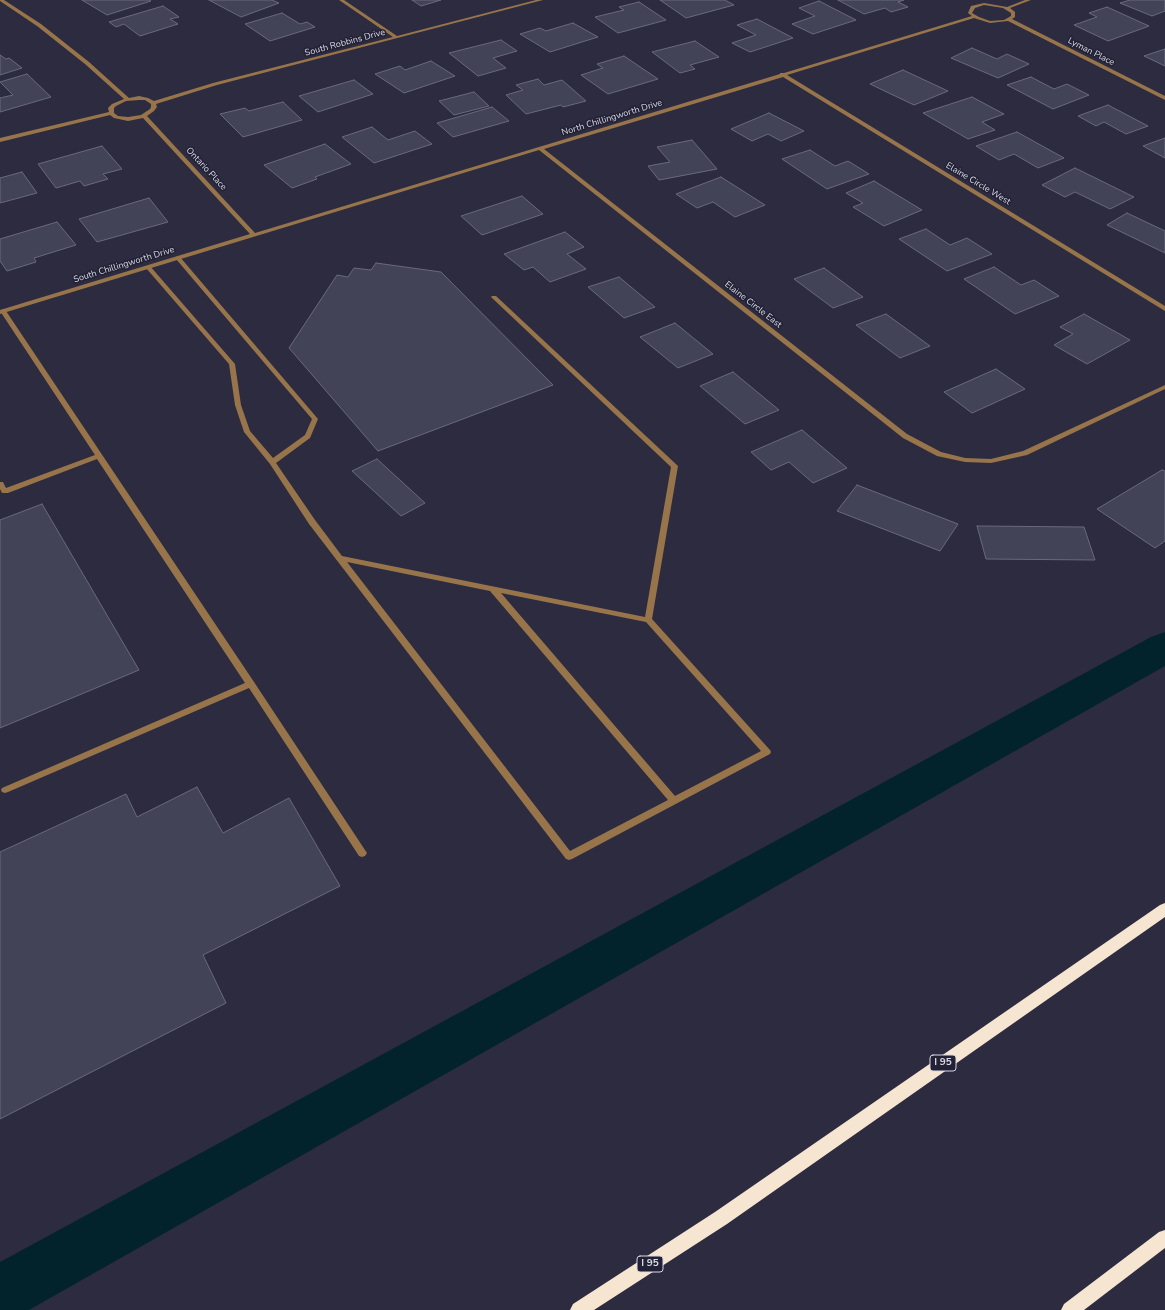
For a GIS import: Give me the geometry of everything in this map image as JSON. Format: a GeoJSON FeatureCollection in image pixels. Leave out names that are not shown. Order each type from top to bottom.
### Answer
{"type":"FeatureCollection","features":[{"type":"Feature","properties":{"kind":"highway","name":"I 95"},"geometry":{"type":"LineString","coordinates":[[579,1310],[721,1218],[1165,909]]}},
{"type":"Feature","properties":{"kind":"highway"},"geometry":{"type":"LineString","coordinates":[[1070,1310],[1165,1238]]}},
{"type":"Feature","properties":{"kind":"street"},"geometry":{"type":"LineString","coordinates":[[1,0],[39,25],[87,63],[127,100]]}},
{"type":"Feature","properties":{"kind":"street"},"geometry":{"type":"LineString","coordinates":[[341,0],[396,37]]}},
{"type":"Feature","properties":{"kind":"street","name":"South Robbins Drive"},"geometry":{"type":"LineString","coordinates":[[153,103],[215,84],[541,0]]}},
{"type":"Feature","properties":{"kind":"street"},"geometry":{"type":"LineString","coordinates":[[970,0],[980,5],[998,5],[1007,8],[1014,15],[1009,20],[990,22],[974,17],[970,12],[980,5]]}},
{"type":"Feature","properties":{"kind":"street"},"geometry":{"type":"LineString","coordinates":[[1007,8],[1029,0]]}},
{"type":"Feature","properties":{"kind":"street","name":"North Chillingworth Drive"},"geometry":{"type":"LineString","coordinates":[[254,235],[974,17]]}},
{"type":"Feature","properties":{"kind":"street","name":"Lyman Place"},"geometry":{"type":"LineString","coordinates":[[1009,20],[1165,98]]}},
{"type":"Feature","properties":{"kind":"street","name":"Elaine Circle West"},"geometry":{"type":"LineString","coordinates":[[782,74],[1165,309]]}},
{"type":"Feature","properties":{"kind":"street"},"geometry":{"type":"LineString","coordinates":[[146,99],[153,103],[154,107],[144,116],[136,118],[121,118],[116,117],[111,113],[111,108],[114,105],[127,100],[146,99]]}},
{"type":"Feature","properties":{"kind":"street"},"geometry":{"type":"LineString","coordinates":[[0,140],[111,113]]}},
{"type":"Feature","properties":{"kind":"street","name":"Ontario Place"},"geometry":{"type":"LineString","coordinates":[[144,116],[254,235]]}},
{"type":"Feature","properties":{"kind":"street","name":"Elaine Circle East"},"geometry":{"type":"LineString","coordinates":[[539,148],[905,436],[939,454],[965,460],[991,461],[1025,453],[1165,387]]}},
{"type":"Feature","properties":{"kind":"street","name":"South Chillingworth Drive"},"geometry":{"type":"LineString","coordinates":[[2,312],[254,235]]}},
{"type":"Feature","properties":{"kind":"street"},"geometry":{"type":"LineString","coordinates":[[178,258],[315,419],[308,436],[272,462]]}},
{"type":"Feature","properties":{"kind":"street"},"geometry":{"type":"LineString","coordinates":[[148,267],[232,364],[238,405],[247,432],[272,462],[312,522],[569,856],[767,752],[648,620],[340,558]]}},
{"type":"Feature","properties":{"kind":"street"},"geometry":{"type":"LineString","coordinates":[[494,297],[675,466],[648,620]]}},
{"type":"Feature","properties":{"kind":"street"},"geometry":{"type":"LineString","coordinates":[[2,312],[362,853]]}},
{"type":"Feature","properties":{"kind":"street"},"geometry":{"type":"LineString","coordinates":[[0,484],[5,491],[99,456]]}},
{"type":"Feature","properties":{"kind":"street"},"geometry":{"type":"LineString","coordinates":[[493,589],[674,801]]}},
{"type":"Feature","properties":{"kind":"street"},"geometry":{"type":"LineString","coordinates":[[5,790],[250,684]]}},
{"type":"Feature","properties":{"kind":"building"},"geometry":{"type":"Polygon","coordinates":[[[82,0],[150,0],[151,1],[107,15],[82,0]]]}},
{"type":"Feature","properties":{"kind":"building"},"geometry":{"type":"Polygon","coordinates":[[[209,0],[272,0],[279,3],[241,17],[209,0]]]}},
{"type":"Feature","properties":{"kind":"building"},"geometry":{"type":"Polygon","coordinates":[[[412,0],[441,0],[421,6],[412,0]]]}},
{"type":"Feature","properties":{"kind":"building"},"geometry":{"type":"Polygon","coordinates":[[[660,0],[725,0],[734,5],[686,18],[660,0]]]}},
{"type":"Feature","properties":{"kind":"building"},"geometry":{"type":"Polygon","coordinates":[[[838,0],[904,0],[898,2],[908,7],[891,12],[885,8],[864,14],[838,0]]]}},
{"type":"Feature","properties":{"kind":"building"},"geometry":{"type":"Polygon","coordinates":[[[1130,0],[1165,0],[1165,11],[1152,16],[1120,3],[1130,0]]]}},
{"type":"Feature","properties":{"kind":"building"},"geometry":{"type":"Polygon","coordinates":[[[819,1],[856,20],[813,34],[792,24],[815,16],[799,8],[819,1]]]}},
{"type":"Feature","properties":{"kind":"building"},"geometry":{"type":"Polygon","coordinates":[[[639,2],[666,20],[618,33],[595,17],[624,10],[619,7],[639,2]]]}},
{"type":"Feature","properties":{"kind":"building"},"geometry":{"type":"Polygon","coordinates":[[[163,6],[179,17],[170,19],[178,24],[140,36],[124,24],[116,27],[109,22],[163,6]]]}},
{"type":"Feature","properties":{"kind":"building"},"geometry":{"type":"Polygon","coordinates":[[[1107,7],[1149,26],[1108,41],[1074,25],[1097,17],[1089,13],[1107,7]]]}},
{"type":"Feature","properties":{"kind":"building"},"geometry":{"type":"Polygon","coordinates":[[[282,13],[300,24],[307,22],[315,27],[270,41],[245,24],[282,13]]]}},
{"type":"Feature","properties":{"kind":"building"},"geometry":{"type":"Polygon","coordinates":[[[757,19],[793,38],[750,52],[732,43],[756,35],[737,25],[757,19]]]}},
{"type":"Feature","properties":{"kind":"building"},"geometry":{"type":"Polygon","coordinates":[[[573,23],[598,37],[550,52],[520,34],[540,28],[546,31],[573,23]]]}},
{"type":"Feature","properties":{"kind":"building"},"geometry":{"type":"Polygon","coordinates":[[[501,40],[517,51],[493,58],[506,68],[478,76],[449,53],[501,40]]]}},
{"type":"Feature","properties":{"kind":"building"},"geometry":{"type":"Polygon","coordinates":[[[695,41],[719,57],[690,65],[695,69],[680,73],[652,52],[695,41]]]}},
{"type":"Feature","properties":{"kind":"building"},"geometry":{"type":"Polygon","coordinates":[[[972,48],[997,59],[1007,54],[1029,64],[998,78],[951,58],[972,48]]]}},
{"type":"Feature","properties":{"kind":"building"},"geometry":{"type":"Polygon","coordinates":[[[1165,49],[1165,66],[1144,56],[1165,49]]]}},
{"type":"Feature","properties":{"kind":"building"},"geometry":{"type":"Polygon","coordinates":[[[0,55],[6,59],[9,58],[22,68],[0,75],[0,55]]]}},
{"type":"Feature","properties":{"kind":"building"},"geometry":{"type":"Polygon","coordinates":[[[624,56],[658,79],[608,94],[581,75],[603,68],[597,64],[624,56]]]}},
{"type":"Feature","properties":{"kind":"building"},"geometry":{"type":"Polygon","coordinates":[[[431,61],[455,76],[404,93],[375,74],[400,66],[405,70],[431,61]]]}},
{"type":"Feature","properties":{"kind":"building"},"geometry":{"type":"Polygon","coordinates":[[[903,70],[948,91],[914,105],[870,84],[903,70]]]}},
{"type":"Feature","properties":{"kind":"building"},"geometry":{"type":"Polygon","coordinates":[[[27,74],[51,97],[0,112],[0,98],[13,95],[0,82],[27,74]]]}},
{"type":"Feature","properties":{"kind":"building"},"geometry":{"type":"Polygon","coordinates":[[[1031,77],[1054,89],[1067,84],[1089,95],[1053,109],[1007,85],[1031,77]]]}},
{"type":"Feature","properties":{"kind":"building"},"geometry":{"type":"Polygon","coordinates":[[[538,79],[544,85],[562,80],[586,101],[563,107],[561,105],[526,114],[506,95],[523,90],[516,85],[538,79]]]}},
{"type":"Feature","properties":{"kind":"building"},"geometry":{"type":"Polygon","coordinates":[[[354,80],[373,94],[318,112],[299,96],[354,80]]]}},
{"type":"Feature","properties":{"kind":"building"},"geometry":{"type":"Polygon","coordinates":[[[474,92],[489,106],[454,115],[439,101],[474,92]]]}},
{"type":"Feature","properties":{"kind":"building"},"geometry":{"type":"Polygon","coordinates":[[[972,97],[1004,114],[982,122],[995,130],[968,139],[923,113],[972,97]]]}},
{"type":"Feature","properties":{"kind":"building"},"geometry":{"type":"Polygon","coordinates":[[[283,102],[302,120],[243,137],[220,114],[245,108],[249,111],[283,102]]]}},
{"type":"Feature","properties":{"kind":"building"},"geometry":{"type":"Polygon","coordinates":[[[1108,105],[1148,126],[1126,134],[1104,122],[1096,126],[1078,116],[1108,105]]]}},
{"type":"Feature","properties":{"kind":"building"},"geometry":{"type":"Polygon","coordinates":[[[492,107],[509,121],[453,137],[437,123],[492,107]]]}},
{"type":"Feature","properties":{"kind":"building"},"geometry":{"type":"Polygon","coordinates":[[[769,113],[804,131],[781,141],[768,134],[752,141],[731,129],[769,113]]]}},
{"type":"Feature","properties":{"kind":"building"},"geometry":{"type":"Polygon","coordinates":[[[372,127],[388,140],[415,131],[432,144],[374,163],[342,137],[372,127]]]}},
{"type":"Feature","properties":{"kind":"building"},"geometry":{"type":"Polygon","coordinates":[[[1017,132],[1064,158],[1038,168],[1014,154],[999,160],[976,146],[1017,132]]]}},
{"type":"Feature","properties":{"kind":"building"},"geometry":{"type":"Polygon","coordinates":[[[1165,138],[1165,158],[1143,146],[1165,138]]]}},
{"type":"Feature","properties":{"kind":"building"},"geometry":{"type":"Polygon","coordinates":[[[692,140],[717,169],[659,180],[648,166],[670,162],[657,147],[692,140]]]}},
{"type":"Feature","properties":{"kind":"building"},"geometry":{"type":"Polygon","coordinates":[[[325,144],[351,164],[315,177],[317,179],[292,188],[264,165],[325,144]]]}},
{"type":"Feature","properties":{"kind":"building"},"geometry":{"type":"Polygon","coordinates":[[[102,146],[122,169],[103,174],[108,179],[84,186],[80,181],[56,188],[38,164],[102,146]]]}},
{"type":"Feature","properties":{"kind":"building"},"geometry":{"type":"Polygon","coordinates":[[[810,150],[835,166],[848,161],[869,174],[827,189],[782,159],[810,150]]]}},
{"type":"Feature","properties":{"kind":"building"},"geometry":{"type":"Polygon","coordinates":[[[1075,168],[1134,197],[1110,209],[1075,192],[1065,197],[1042,185],[1075,168]]]}},
{"type":"Feature","properties":{"kind":"building"},"geometry":{"type":"Polygon","coordinates":[[[22,172],[37,193],[0,203],[0,178],[22,172]]]}},
{"type":"Feature","properties":{"kind":"building"},"geometry":{"type":"Polygon","coordinates":[[[721,177],[765,205],[735,217],[713,202],[697,208],[676,194],[721,177]]]}},
{"type":"Feature","properties":{"kind":"building"},"geometry":{"type":"Polygon","coordinates":[[[874,181],[922,210],[884,226],[853,207],[863,203],[846,193],[874,181]]]}},
{"type":"Feature","properties":{"kind":"building"},"geometry":{"type":"Polygon","coordinates":[[[522,196],[543,214],[482,235],[461,216],[522,196]]]}},
{"type":"Feature","properties":{"kind":"building"},"geometry":{"type":"Polygon","coordinates":[[[149,198],[168,222],[97,242],[79,219],[149,198]]]}},
{"type":"Feature","properties":{"kind":"building"},"geometry":{"type":"Polygon","coordinates":[[[1127,213],[1165,231],[1165,253],[1107,225],[1127,213]]]}},
{"type":"Feature","properties":{"kind":"building"},"geometry":{"type":"Polygon","coordinates":[[[57,222],[76,245],[34,258],[36,262],[7,271],[0,261],[0,239],[57,222]]]}},
{"type":"Feature","properties":{"kind":"building"},"geometry":{"type":"Polygon","coordinates":[[[926,229],[950,245],[967,238],[992,254],[947,271],[899,239],[926,229]]]}},
{"type":"Feature","properties":{"kind":"building"},"geometry":{"type":"Polygon","coordinates":[[[565,232],[584,247],[567,254],[586,269],[550,282],[533,267],[524,270],[504,254],[565,232]]]}},
{"type":"Feature","properties":{"kind":"building"},"geometry":{"type":"Polygon","coordinates":[[[376,263],[441,272],[553,385],[378,451],[289,348],[337,275],[348,277],[354,268],[371,270],[376,263]]]}},
{"type":"Feature","properties":{"kind":"building"},"geometry":{"type":"Polygon","coordinates":[[[994,267],[1021,285],[1034,280],[1059,296],[1015,314],[964,279],[994,267]]]}},
{"type":"Feature","properties":{"kind":"building"},"geometry":{"type":"Polygon","coordinates":[[[824,268],[863,297],[833,308],[794,279],[824,268]]]}},
{"type":"Feature","properties":{"kind":"building"},"geometry":{"type":"Polygon","coordinates":[[[619,277],[655,307],[624,318],[588,287],[619,277]]]}},
{"type":"Feature","properties":{"kind":"building"},"geometry":{"type":"Polygon","coordinates":[[[886,314],[930,346],[900,358],[856,325],[886,314]]]}},
{"type":"Feature","properties":{"kind":"building"},"geometry":{"type":"Polygon","coordinates":[[[1084,314],[1130,340],[1087,364],[1054,345],[1073,334],[1060,327],[1084,314]]]}},
{"type":"Feature","properties":{"kind":"building"},"geometry":{"type":"Polygon","coordinates":[[[675,323],[713,354],[678,368],[640,337],[675,323]]]}},
{"type":"Feature","properties":{"kind":"building"},"geometry":{"type":"Polygon","coordinates":[[[996,369],[1025,389],[972,413],[944,392],[996,369]]]}},
{"type":"Feature","properties":{"kind":"building"},"geometry":{"type":"Polygon","coordinates":[[[733,372],[779,410],[745,424],[700,386],[733,372]]]}},
{"type":"Feature","properties":{"kind":"building"},"geometry":{"type":"Polygon","coordinates":[[[802,430],[847,468],[813,483],[789,462],[771,470],[751,452],[802,430]]]}},
{"type":"Feature","properties":{"kind":"building"},"geometry":{"type":"Polygon","coordinates":[[[377,459],[425,503],[401,516],[352,471],[377,459]]]}},
{"type":"Feature","properties":{"kind":"building"},"geometry":{"type":"Polygon","coordinates":[[[1162,470],[1165,471],[1165,541],[1155,548],[1097,509],[1162,470]]]}},
{"type":"Feature","properties":{"kind":"building"},"geometry":{"type":"Polygon","coordinates":[[[857,485],[958,524],[940,551],[837,511],[857,485]]]}},
{"type":"Feature","properties":{"kind":"building"},"geometry":{"type":"Polygon","coordinates":[[[42,504],[139,670],[0,728],[0,520],[42,504]]]}},
{"type":"Feature","properties":{"kind":"building"},"geometry":{"type":"Polygon","coordinates":[[[977,526],[1084,527],[1095,560],[986,559],[977,526]]]}},
{"type":"Feature","properties":{"kind":"building"},"geometry":{"type":"Polygon","coordinates":[[[197,787],[223,833],[289,798],[340,886],[203,955],[226,1003],[0,1119],[0,852],[126,794],[137,817],[197,787]]]}},
{"type":"Feature","properties":{"kind":"waterway"},"geometry":{"type":"LineString","coordinates":[[0,1294],[1165,647]]}}]}
